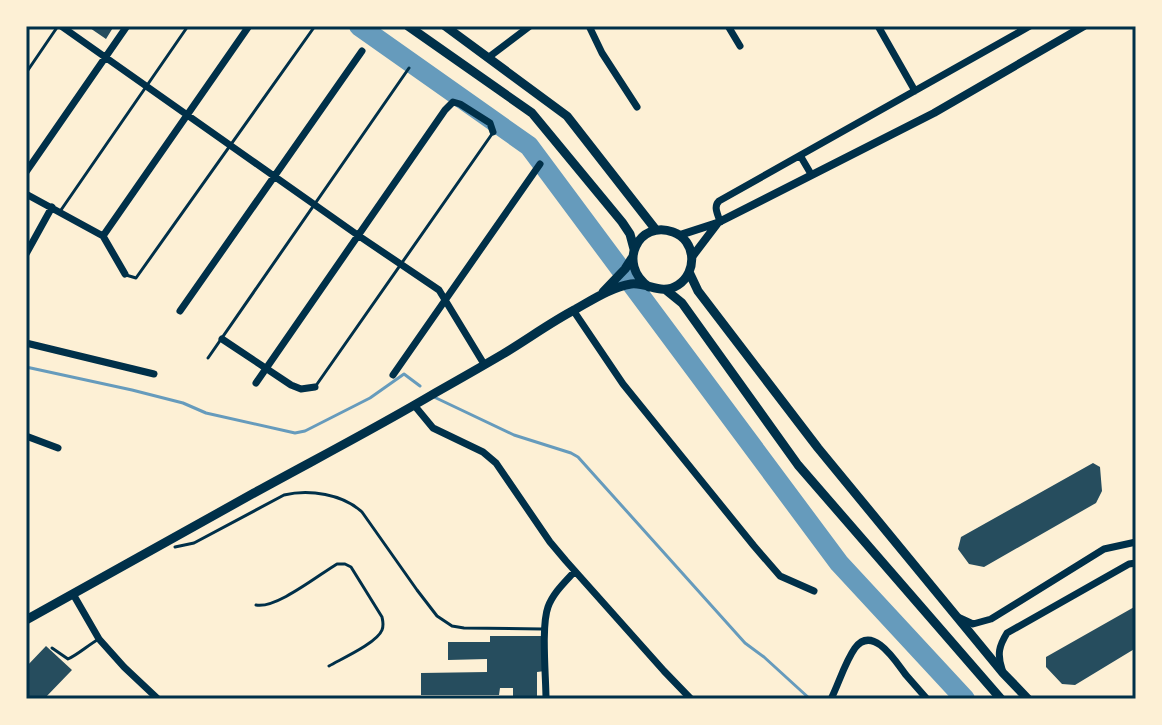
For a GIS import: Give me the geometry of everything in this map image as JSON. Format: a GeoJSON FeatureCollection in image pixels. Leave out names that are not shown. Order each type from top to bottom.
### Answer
{"type":"FeatureCollection","features":[{"type":"Feature","properties":{"kind":"main road"},"geometry":{"type":"LineString","coordinates":[[408,26],[539,120],[630,234],[636,275],[649,287]]}},
{"type":"Feature","properties":{"kind":"main road"},"geometry":{"type":"LineString","coordinates":[[445,26],[567,116],[656,230]]}},
{"type":"Feature","properties":{"kind":"main road"},"geometry":{"type":"LineString","coordinates":[[598,297],[621,273],[639,241],[656,230],[680,235],[688,244],[692,257],[689,272],[680,284],[666,290]]}},
{"type":"Feature","properties":{"kind":"main road"},"geometry":{"type":"LineString","coordinates":[[689,272],[698,291],[818,448],[1003,673],[1028,699]]}},
{"type":"Feature","properties":{"kind":"main road"},"geometry":{"type":"LineString","coordinates":[[26,620],[414,405],[573,310],[630,284],[666,290],[682,303],[798,465],[1001,699]]}},
{"type":"Feature","properties":{"kind":"street"},"geometry":{"type":"LineString","coordinates":[[59,26],[439,290],[484,364]]}},
{"type":"Feature","properties":{"kind":"street"},"geometry":{"type":"LineString","coordinates":[[26,172],[127,26]]}},
{"type":"Feature","properties":{"kind":"street"},"geometry":{"type":"LineString","coordinates":[[103,236],[249,26]]}},
{"type":"Feature","properties":{"kind":"street"},"geometry":{"type":"LineString","coordinates":[[489,57],[530,26]]}},
{"type":"Feature","properties":{"kind":"street"},"geometry":{"type":"LineString","coordinates":[[589,26],[602,53],[637,107]]}},
{"type":"Feature","properties":{"kind":"street"},"geometry":{"type":"LineString","coordinates":[[728,26],[740,46]]}},
{"type":"Feature","properties":{"kind":"street"},"geometry":{"type":"LineString","coordinates":[[878,26],[915,91]]}},
{"type":"Feature","properties":{"kind":"street"},"geometry":{"type":"LineString","coordinates":[[719,222],[716,209],[719,201],[1030,26]]}},
{"type":"Feature","properties":{"kind":"street"},"geometry":{"type":"LineString","coordinates":[[680,235],[719,222],[934,113],[1084,26]]}},
{"type":"Feature","properties":{"kind":"street"},"geometry":{"type":"LineString","coordinates":[[180,311],[362,51]]}},
{"type":"Feature","properties":{"kind":"street"},"geometry":{"type":"LineString","coordinates":[[256,383],[445,110],[453,102],[460,104],[490,123],[493,132]]}},
{"type":"Feature","properties":{"kind":"street"},"geometry":{"type":"LineString","coordinates":[[801,157],[811,174]]}},
{"type":"Feature","properties":{"kind":"street"},"geometry":{"type":"LineString","coordinates":[[393,375],[540,164]]}},
{"type":"Feature","properties":{"kind":"street"},"geometry":{"type":"LineString","coordinates":[[26,194],[103,236],[125,274]]}},
{"type":"Feature","properties":{"kind":"street"},"geometry":{"type":"LineString","coordinates":[[26,254],[52,207]]}},
{"type":"Feature","properties":{"kind":"street"},"geometry":{"type":"LineString","coordinates":[[692,257],[719,222]]}},
{"type":"Feature","properties":{"kind":"street"},"geometry":{"type":"LineString","coordinates":[[573,310],[623,384],[754,546],[780,576],[814,591]]}},
{"type":"Feature","properties":{"kind":"street"},"geometry":{"type":"LineString","coordinates":[[222,339],[281,380],[301,389],[315,387]]}},
{"type":"Feature","properties":{"kind":"street"},"geometry":{"type":"LineString","coordinates":[[26,343],[154,374]]}},
{"type":"Feature","properties":{"kind":"street"},"geometry":{"type":"LineString","coordinates":[[414,405],[433,428],[483,452],[496,463],[550,542],[691,699]]}},
{"type":"Feature","properties":{"kind":"street"},"geometry":{"type":"LineString","coordinates":[[26,436],[58,448]]}},
{"type":"Feature","properties":{"kind":"street"},"geometry":{"type":"LineString","coordinates":[[958,617],[973,624],[991,619],[1104,549],[1136,542]]}},
{"type":"Feature","properties":{"kind":"street"},"geometry":{"type":"LineString","coordinates":[[1003,673],[997,656],[1007,633],[1133,564],[1123,545]]}},
{"type":"Feature","properties":{"kind":"street"},"geometry":{"type":"LineString","coordinates":[[546,699],[545,629],[548,606],[575,571]]}},
{"type":"Feature","properties":{"kind":"street"},"geometry":{"type":"LineString","coordinates":[[73,594],[99,639],[158,699]]}},
{"type":"Feature","properties":{"kind":"street"},"geometry":{"type":"LineString","coordinates":[[831,699],[854,649],[868,639],[876,641],[889,654],[927,699]]}},
{"type":"Feature","properties":{"kind":"lane"},"geometry":{"type":"LineString","coordinates":[[26,73],[59,26]]}},
{"type":"Feature","properties":{"kind":"lane"},"geometry":{"type":"LineString","coordinates":[[60,211],[188,26]]}},
{"type":"Feature","properties":{"kind":"lane"},"geometry":{"type":"LineString","coordinates":[[125,274],[136,278],[315,26]]}},
{"type":"Feature","properties":{"kind":"lane"},"geometry":{"type":"LineString","coordinates":[[208,358],[409,68]]}},
{"type":"Feature","properties":{"kind":"lane"},"geometry":{"type":"LineString","coordinates":[[315,387],[493,132]]}},
{"type":"Feature","properties":{"kind":"lane"},"geometry":{"type":"LineString","coordinates":[[175,547],[194,543],[284,495],[297,492],[320,494],[355,505],[437,616],[452,626],[545,629]]}},
{"type":"Feature","properties":{"kind":"lane"},"geometry":{"type":"LineString","coordinates":[[256,605],[266,606],[279,601],[337,564],[351,567],[382,617],[383,626],[374,640],[329,666]]}},
{"type":"Feature","properties":{"kind":"lane"},"geometry":{"type":"LineString","coordinates":[[52,648],[68,659],[99,639]]}},
{"type":"Feature","properties":{"kind":"building"},"geometry":{"type":"Polygon","coordinates":[[[87,26],[114,26],[106,39],[87,26]]]}},
{"type":"Feature","properties":{"kind":"building"},"geometry":{"type":"Polygon","coordinates":[[[1093,463],[1100,467],[1102,491],[1096,503],[984,567],[969,564],[958,549],[961,537],[1093,463]]]}},
{"type":"Feature","properties":{"kind":"building"},"geometry":{"type":"Polygon","coordinates":[[[1136,606],[1136,648],[1075,685],[1062,684],[1046,667],[1046,657],[1136,606]]]}},
{"type":"Feature","properties":{"kind":"building"},"geometry":{"type":"Polygon","coordinates":[[[490,636],[544,636],[545,671],[537,672],[537,699],[513,699],[513,688],[500,688],[499,695],[421,695],[421,673],[487,672],[487,659],[448,660],[448,642],[490,642],[490,636]]]}},
{"type":"Feature","properties":{"kind":"building"},"geometry":{"type":"Polygon","coordinates":[[[46,646],[72,670],[44,699],[26,699],[26,667],[46,646]]]}},
{"type":"Feature","properties":{"kind":"waterway"},"geometry":{"type":"LineString","coordinates":[[359,26],[529,146],[839,563],[965,699]]}},
{"type":"Feature","properties":{"kind":"waterway"},"geometry":{"type":"LineString","coordinates":[[26,367],[132,390],[183,403],[206,413],[295,433],[305,431],[370,398],[404,374],[420,386]]}},
{"type":"Feature","properties":{"kind":"waterway"},"geometry":{"type":"LineString","coordinates":[[434,397],[514,435],[578,457],[745,643],[810,699]]}}]}
